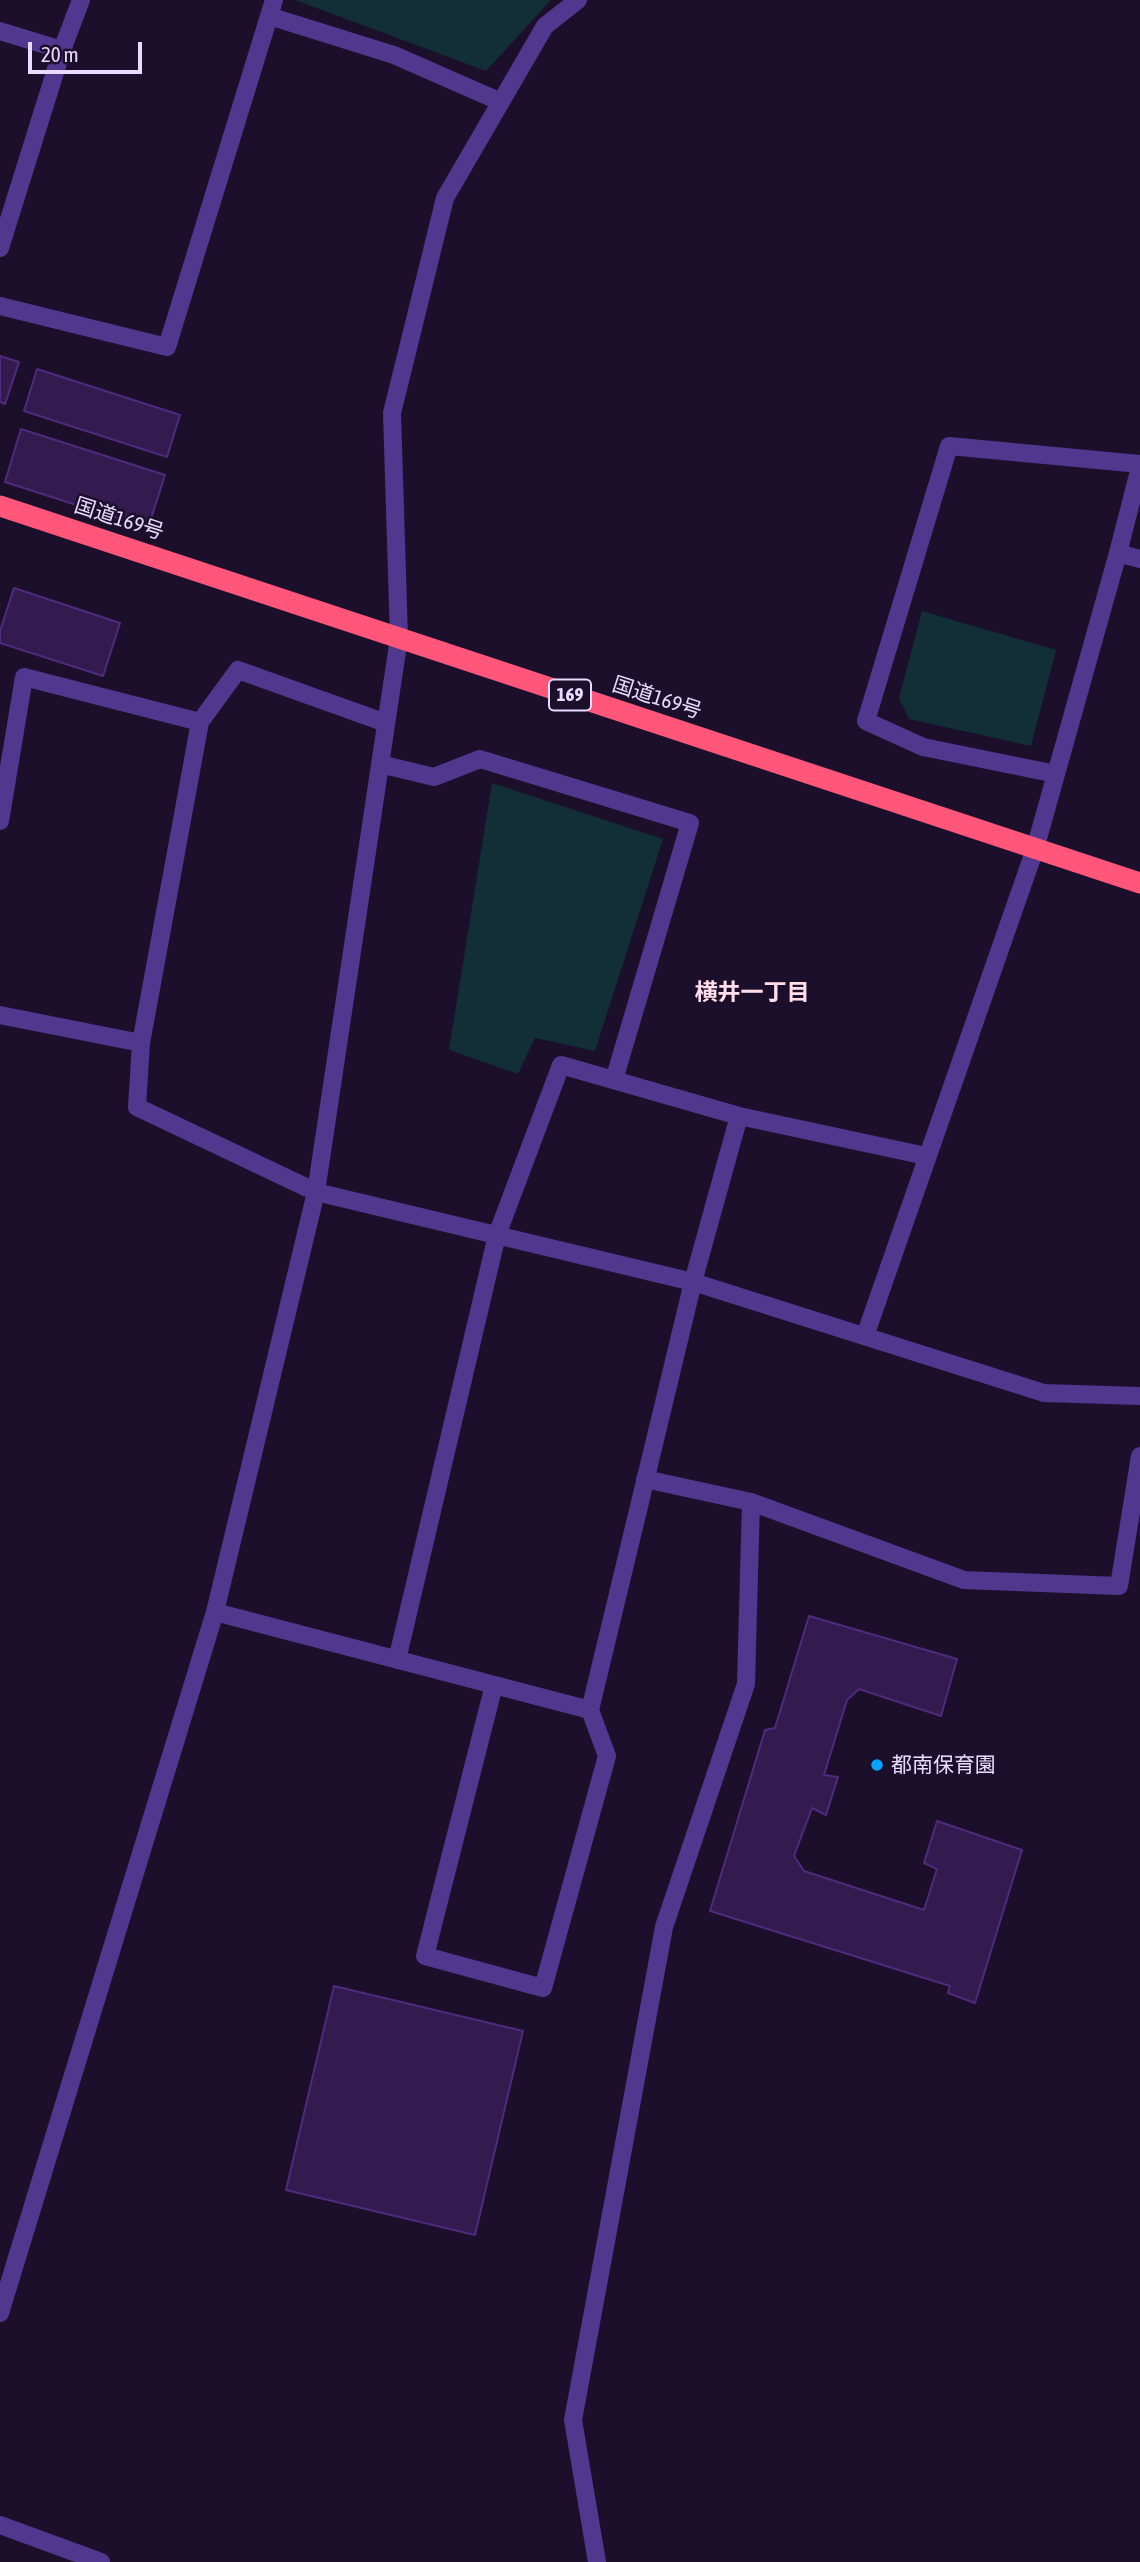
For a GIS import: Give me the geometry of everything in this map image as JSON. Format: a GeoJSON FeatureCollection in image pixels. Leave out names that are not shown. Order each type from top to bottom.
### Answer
{"type":"FeatureCollection","features":[{"type":"Feature","properties":{"kind":"highway","name":"国道169号"},"geometry":{"type":"LineString","coordinates":[[0,506],[1140,883]]}},
{"type":"Feature","properties":{"kind":"street"},"geometry":{"type":"LineString","coordinates":[[0,248],[62,50],[81,0]]}},
{"type":"Feature","properties":{"kind":"street"},"geometry":{"type":"LineString","coordinates":[[0,2313],[215,1612],[316,1192],[399,638],[393,413],[445,198],[545,26],[578,0]]}},
{"type":"Feature","properties":{"kind":"street"},"geometry":{"type":"LineString","coordinates":[[0,306],[167,348],[271,8],[394,55],[501,102]]}},
{"type":"Feature","properties":{"kind":"street"},"geometry":{"type":"LineString","coordinates":[[0,31],[62,50]]}},
{"type":"Feature","properties":{"kind":"street"},"geometry":{"type":"LineString","coordinates":[[865,1336],[1035,849],[1118,553],[1140,465],[949,446],[866,721],[923,747],[1056,774]]}},
{"type":"Feature","properties":{"kind":"street"},"geometry":{"type":"LineString","coordinates":[[1118,553],[1140,559]]}},
{"type":"Feature","properties":{"kind":"street"},"geometry":{"type":"LineString","coordinates":[[386,723],[238,670],[201,722],[141,1044],[137,1107],[316,1192],[693,1282],[1044,1393],[1140,1396]]}},
{"type":"Feature","properties":{"kind":"street"},"geometry":{"type":"LineString","coordinates":[[0,821],[24,677],[201,722]]}},
{"type":"Feature","properties":{"kind":"street"},"geometry":{"type":"LineString","coordinates":[[380,764],[433,777],[480,759],[690,822],[614,1080]]}},
{"type":"Feature","properties":{"kind":"street"},"geometry":{"type":"LineString","coordinates":[[0,1015],[141,1044]]}},
{"type":"Feature","properties":{"kind":"street"},"geometry":{"type":"LineString","coordinates":[[397,1660],[497,1235],[561,1065],[739,1116],[926,1156]]}},
{"type":"Feature","properties":{"kind":"street"},"geometry":{"type":"LineString","coordinates":[[494,1685],[425,1956],[543,1988],[607,1756],[590,1710],[693,1282],[739,1116]]}},
{"type":"Feature","properties":{"kind":"street"},"geometry":{"type":"LineString","coordinates":[[645,1479],[751,1502],[964,1580],[1119,1586],[1140,1456]]}},
{"type":"Feature","properties":{"kind":"street"},"geometry":{"type":"LineString","coordinates":[[597,2562],[573,2420],[664,1927],[746,1684],[751,1502]]}},
{"type":"Feature","properties":{"kind":"street"},"geometry":{"type":"LineString","coordinates":[[215,1612],[590,1710]]}},
{"type":"Feature","properties":{"kind":"street"},"geometry":{"type":"LineString","coordinates":[[0,2525],[101,2562]]}},
{"type":"Feature","properties":{"kind":"shaded area"},"geometry":{"type":"Polygon","coordinates":[[[295,0],[551,0],[486,71],[295,0]]]}},
{"type":"Feature","properties":{"kind":"shaded area"},"geometry":{"type":"Polygon","coordinates":[[[922,611],[1056,650],[1031,746],[909,719],[899,698],[922,611]]]}},
{"type":"Feature","properties":{"kind":"shaded area"},"geometry":{"type":"Polygon","coordinates":[[[492,783],[663,839],[595,1051],[535,1038],[518,1074],[449,1050],[492,783]]]}},
{"type":"Feature","properties":{"kind":"building"},"geometry":{"type":"Polygon","coordinates":[[[0,356],[19,362],[5,404],[0,402],[0,356]]]}},
{"type":"Feature","properties":{"kind":"building"},"geometry":{"type":"Polygon","coordinates":[[[37,369],[180,415],[167,457],[24,411],[37,369]]]}},
{"type":"Feature","properties":{"kind":"building"},"geometry":{"type":"Polygon","coordinates":[[[21,429],[165,475],[148,528],[5,482],[21,429]]]}},
{"type":"Feature","properties":{"kind":"building"},"geometry":{"type":"Polygon","coordinates":[[[14,588],[120,623],[103,676],[0,643],[0,631],[14,588]]]}},
{"type":"Feature","properties":{"kind":"building"},"geometry":{"type":"Polygon","coordinates":[[[809,1616],[957,1659],[941,1716],[859,1689],[847,1700],[824,1775],[838,1777],[826,1815],[812,1808],[794,1856],[804,1871],[924,1910],[937,1869],[924,1863],[937,1821],[1022,1850],[975,2003],[948,1993],[950,1986],[710,1911],[765,1730],[775,1728],[809,1616]]]}},
{"type":"Feature","properties":{"kind":"building"},"geometry":{"type":"Polygon","coordinates":[[[334,1986],[523,2031],[475,2235],[286,2190],[334,1986]]]}},
{"type":"Feature","properties":{"kind":"place","name":"都南保育園"},"geometry":{"type":"Point","coordinates":[877,1765]}},
{"type":"Feature","properties":{"kind":"district","name":"横井一丁目"},"geometry":{"type":"Point","coordinates":[752,993]}}]}
